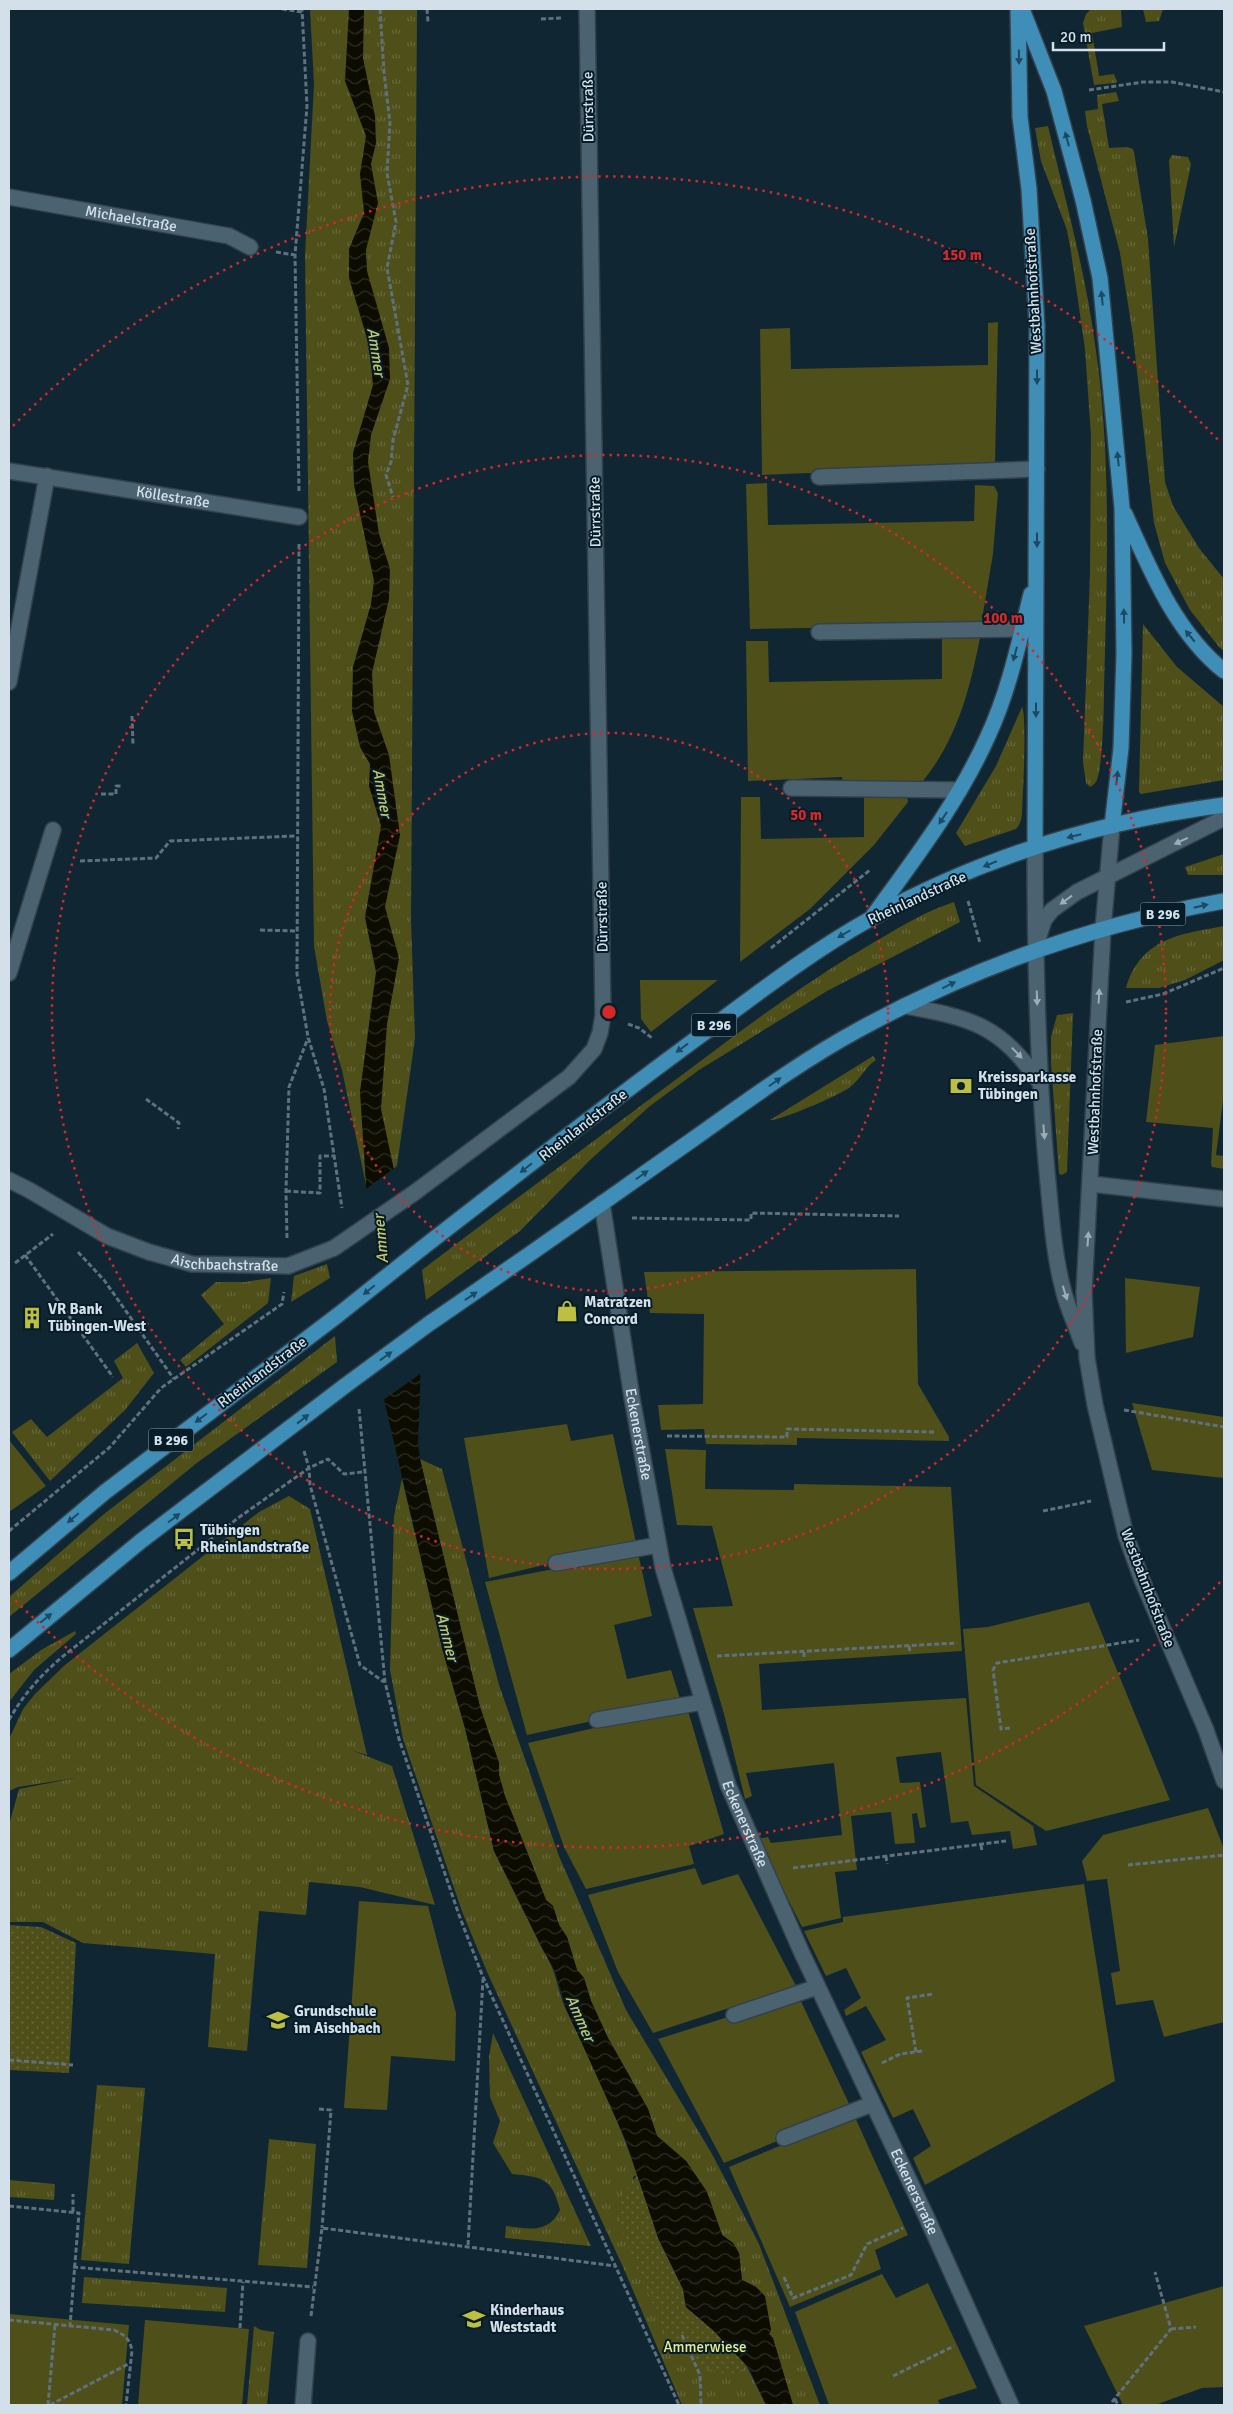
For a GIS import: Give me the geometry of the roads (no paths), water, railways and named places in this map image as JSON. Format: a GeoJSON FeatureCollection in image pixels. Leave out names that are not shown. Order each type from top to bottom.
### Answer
{"type":"FeatureCollection","features":[{"type":"Feature","properties":{"kind":"main road","name":"Westbahnhofstraße"},"geometry":{"type":"LineString","coordinates":[[1018,9],[1020,117],[1028,189],[1036,326],[1036,573]]}},
{"type":"Feature","properties":{"kind":"main road"},"geometry":{"type":"LineString","coordinates":[[1022,9],[1054,91],[1083,200],[1100,278],[1122,508],[1124,654],[1121,748],[1112,826]]}},
{"type":"Feature","properties":{"kind":"main road"},"geometry":{"type":"LineString","coordinates":[[1122,508],[1144,555],[1183,627],[1211,660],[1224,671]]}},
{"type":"Feature","properties":{"kind":"main road"},"geometry":{"type":"LineString","coordinates":[[1035,846],[1036,573]]}},
{"type":"Feature","properties":{"kind":"main road","name":"B 296"},"geometry":{"type":"LineString","coordinates":[[872,918],[938,825],[960,790],[995,720],[1004,696],[1036,573]]}},
{"type":"Feature","properties":{"kind":"main road","name":"Rheinlandstraße"},"geometry":{"type":"LineString","coordinates":[[9,1573],[112,1486],[338,1315],[672,1056],[801,961],[872,918],[946,882],[1035,846],[1112,826],[1180,811],[1224,804]]}},
{"type":"Feature","properties":{"kind":"main road","name":"B 296"},"geometry":{"type":"LineString","coordinates":[[9,1650],[141,1541],[346,1385],[430,1324],[603,1210],[788,1072],[860,1029],[969,975],[1035,950],[1103,928],[1224,901]]}},
{"type":"Feature","properties":{"kind":"street","name":"Dürrstraße"},"geometry":{"type":"LineString","coordinates":[[587,9],[603,1015]]}},
{"type":"Feature","properties":{"kind":"street","name":"Michaelstraße"},"geometry":{"type":"LineString","coordinates":[[9,197],[229,236],[250,246]]}},
{"type":"Feature","properties":{"kind":"street"},"geometry":{"type":"LineString","coordinates":[[819,477],[1037,469]]}},
{"type":"Feature","properties":{"kind":"street","name":"Köllestraße"},"geometry":{"type":"LineString","coordinates":[[9,471],[299,517]]}},
{"type":"Feature","properties":{"kind":"street"},"geometry":{"type":"LineString","coordinates":[[9,682],[47,476]]}},
{"type":"Feature","properties":{"kind":"street"},"geometry":{"type":"LineString","coordinates":[[819,632],[1022,629]]}},
{"type":"Feature","properties":{"kind":"street"},"geometry":{"type":"LineString","coordinates":[[791,788],[960,790]]}},
{"type":"Feature","properties":{"kind":"street"},"geometry":{"type":"LineString","coordinates":[[1035,950],[1044,920],[1052,910],[1078,892],[1188,838],[1224,818]]}},
{"type":"Feature","properties":{"kind":"street","name":"Westbahnhofstraße"},"geometry":{"type":"LineString","coordinates":[[1112,826],[1103,928],[1084,1292],[1087,1358],[1095,1405],[1126,1536],[1224,1781]]}},
{"type":"Feature","properties":{"kind":"street"},"geometry":{"type":"LineString","coordinates":[[9,973],[53,830]]}},
{"type":"Feature","properties":{"kind":"street","name":"Westbahnhofstraße"},"geometry":{"type":"LineString","coordinates":[[1035,846],[1035,950],[1040,1083],[1052,1221],[1063,1289],[1087,1358]]}},
{"type":"Feature","properties":{"kind":"street"},"geometry":{"type":"LineString","coordinates":[[905,1006],[946,1013],[989,1029],[1007,1042],[1022,1058],[1040,1083]]}},
{"type":"Feature","properties":{"kind":"street","name":"Aischbachstraße"},"geometry":{"type":"LineString","coordinates":[[9,1180],[107,1236],[149,1252],[192,1264],[288,1266],[334,1248],[414,1193],[569,1077],[594,1049],[600,1033],[603,1015]]}},
{"type":"Feature","properties":{"kind":"street"},"geometry":{"type":"LineString","coordinates":[[1091,1184],[1224,1199]]}},
{"type":"Feature","properties":{"kind":"street","name":"Eckenerstraße"},"geometry":{"type":"LineString","coordinates":[[603,1210],[662,1568],[728,1785],[817,1987],[926,2218],[1011,2405]]}},
{"type":"Feature","properties":{"kind":"street"},"geometry":{"type":"LineString","coordinates":[[556,1563],[658,1545]]}},
{"type":"Feature","properties":{"kind":"street"},"geometry":{"type":"LineString","coordinates":[[597,1720],[703,1702]]}},
{"type":"Feature","properties":{"kind":"street"},"geometry":{"type":"LineString","coordinates":[[734,2015],[817,1987]]}},
{"type":"Feature","properties":{"kind":"street"},"geometry":{"type":"LineString","coordinates":[[784,2138],[872,2104]]}},
{"type":"Feature","properties":{"kind":"street"},"geometry":{"type":"LineString","coordinates":[[303,2405],[308,2341]]}},
{"type":"Feature","properties":{"kind":"water","name":"Ammer"},"geometry":{"type":"Polygon","coordinates":[[[349,9],[364,9],[363,58],[375,116],[376,143],[371,164],[378,203],[366,250],[367,271],[389,348],[390,379],[371,435],[368,462],[379,534],[390,569],[389,599],[372,673],[374,712],[389,755],[400,835],[385,907],[399,958],[387,1024],[381,1109],[423,1306],[418,1443],[420,1459],[480,1707],[499,1763],[499,1775],[505,1796],[546,1900],[553,1906],[559,1925],[567,1937],[577,1970],[584,1978],[591,2001],[608,2038],[648,2109],[657,2136],[686,2161],[707,2192],[722,2235],[733,2243],[739,2253],[742,2280],[756,2287],[765,2296],[771,2330],[769,2334],[773,2338],[793,2405],[766,2405],[749,2368],[714,2331],[686,2307],[683,2289],[658,2238],[626,2141],[566,2008],[555,1971],[494,1851],[465,1728],[442,1648],[382,1391],[364,1243],[366,1185],[360,1092],[376,972],[365,917],[381,826],[369,786],[370,764],[360,747],[352,711],[353,667],[371,604],[374,581],[354,485],[353,453],[373,385],[369,345],[349,278],[349,249],[364,213],[360,174],[366,136],[345,81],[349,9]]]}},
{"type":"Feature","properties":{"kind":"place","name":"Kreissparkasse Tübingen"},"geometry":{"type":"Point","coordinates":[961,1086]}},
{"type":"Feature","properties":{"kind":"place","name":"Matratzen Concord"},"geometry":{"type":"Point","coordinates":[567,1311]}},
{"type":"Feature","properties":{"kind":"place","name":"VR Bank Tübingen-West"},"geometry":{"type":"Point","coordinates":[32,1318]}},
{"type":"Feature","properties":{"kind":"place","name":"Tübingen Rheinlandstraße"},"geometry":{"type":"Point","coordinates":[184,1539]}},
{"type":"Feature","properties":{"kind":"place","name":"Grundschule im Aischbach"},"geometry":{"type":"Point","coordinates":[278,2020]}},
{"type":"Feature","properties":{"kind":"place","name":"Kinderhaus Weststadt"},"geometry":{"type":"Point","coordinates":[474,2319]}},
{"type":"Feature","properties":{"kind":"park label","name":"Ammerwiese"},"geometry":{"type":"Point","coordinates":[705,2347]}}]}
